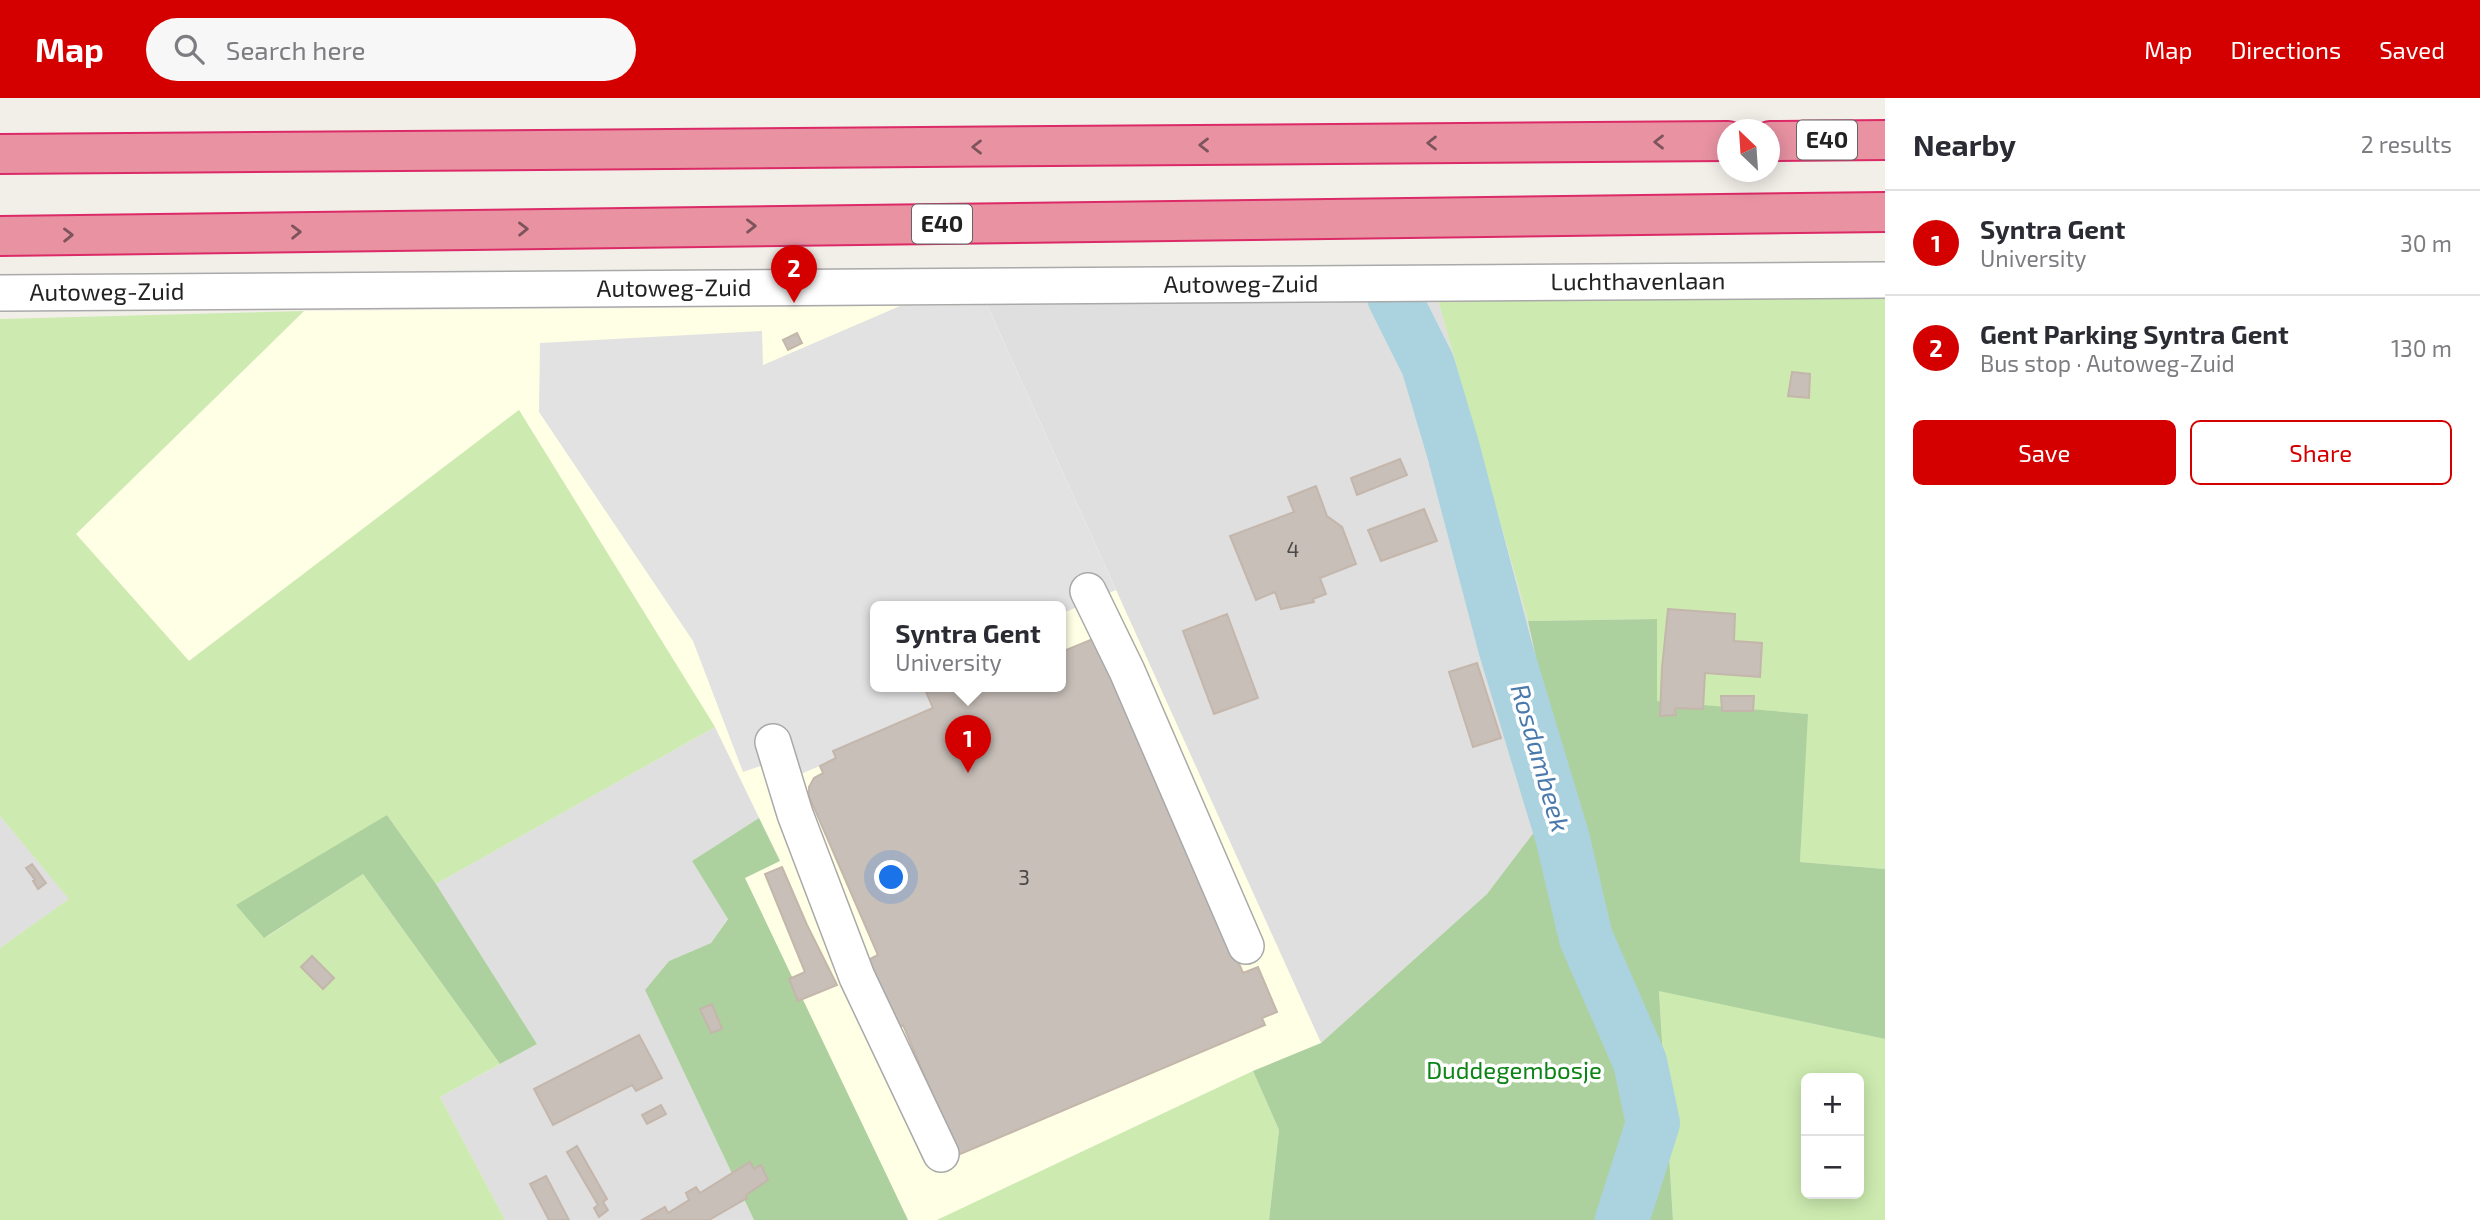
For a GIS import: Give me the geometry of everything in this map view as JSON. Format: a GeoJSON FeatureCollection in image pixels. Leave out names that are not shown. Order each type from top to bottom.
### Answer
{"type":"FeatureCollection","features":[{"type":"Feature","properties":{"kind":"highway","name":"E40"},"geometry":{"type":"LineString","coordinates":[[1780,141],[1885,140]]}},
{"type":"Feature","properties":{"kind":"highway"},"geometry":{"type":"LineString","coordinates":[[0,154],[1717,141]]}},
{"type":"Feature","properties":{"kind":"highway","name":"E40"},"geometry":{"type":"LineString","coordinates":[[0,236],[1885,212]]}},
{"type":"Feature","properties":{"kind":"street","name":"Luchthavenlaan"},"geometry":{"type":"LineString","coordinates":[[1390,284],[1885,280]]}},
{"type":"Feature","properties":{"kind":"street","name":"Autoweg-Zuid"},"geometry":{"type":"LineString","coordinates":[[0,293],[1390,284]]}},
{"type":"Feature","properties":{"kind":"street"},"geometry":{"type":"LineString","coordinates":[[1088,591],[1126,671],[1246,946]]}},
{"type":"Feature","properties":{"kind":"street"},"geometry":{"type":"LineString","coordinates":[[773,742],[795,814],[857,977],[941,1154]]}},
{"type":"Feature","properties":{"kind":"shaded area"},"geometry":{"type":"Polygon","coordinates":[[[1438,300],[1528,621],[1560,768],[1536,831],[1487,894],[1321,1043],[987,305],[1438,300]]]}},
{"type":"Feature","properties":{"kind":"shaded area"},"geometry":{"type":"Polygon","coordinates":[[[987,305],[1321,1043],[1253,1071],[937,1220],[908,1220],[744,878],[780,860],[715,727],[519,410],[189,661],[76,534],[304,311],[987,305]]]}},
{"type":"Feature","properties":{"kind":"shaded area"},"geometry":{"type":"Polygon","coordinates":[[[987,305],[1116,590],[1066,612],[1066,601],[870,601],[870,692],[925,692],[933,708],[833,751],[836,759],[775,785],[766,764],[743,772],[693,641],[539,412],[540,343],[762,331],[763,365],[900,306],[987,305]]]}},
{"type":"Feature","properties":{"kind":"shaded area"},"geometry":{"type":"Polygon","coordinates":[[[715,727],[759,818],[692,861],[728,918],[711,943],[669,961],[645,990],[754,1220],[505,1220],[440,1097],[537,1044],[436,884],[715,727]]]}},
{"type":"Feature","properties":{"kind":"shaded area"},"geometry":{"type":"Polygon","coordinates":[[[0,816],[70,899],[0,948],[0,816]]]}},
{"type":"Feature","properties":{"kind":"green space"},"geometry":{"type":"Polygon","coordinates":[[[1885,295],[1885,869],[1800,862],[1807,714],[1656,701],[1657,619],[1528,621],[1438,300],[1885,295]]]}},
{"type":"Feature","properties":{"kind":"green space"},"geometry":{"type":"Polygon","coordinates":[[[304,311],[76,534],[189,661],[519,410],[715,727],[436,884],[387,815],[265,938],[363,874],[500,1064],[440,1097],[505,1220],[0,1220],[0,948],[69,899],[0,816],[0,319],[304,311]]]}},
{"type":"Feature","properties":{"kind":"green space","name":"Duddegembosje"},"geometry":{"type":"Polygon","coordinates":[[[1657,619],[1657,701],[1808,714],[1800,862],[1885,869],[1885,1039],[1659,991],[1673,1220],[1269,1220],[1279,1130],[1253,1071],[1321,1043],[1487,894],[1535,831],[1560,768],[1528,621],[1657,619]]]}},
{"type":"Feature","properties":{"kind":"green space"},"geometry":{"type":"Polygon","coordinates":[[[387,815],[436,884],[537,1044],[500,1064],[363,874],[264,938],[236,905],[387,815]]]}},
{"type":"Feature","properties":{"kind":"green space"},"geometry":{"type":"Polygon","coordinates":[[[759,818],[780,861],[745,878],[908,1220],[754,1220],[645,990],[669,961],[711,943],[728,919],[692,861],[759,818]]]}},
{"type":"Feature","properties":{"kind":"green space"},"geometry":{"type":"Polygon","coordinates":[[[1659,990],[1885,1039],[1885,1220],[1673,1220],[1659,990]]]}},
{"type":"Feature","properties":{"kind":"green space"},"geometry":{"type":"Polygon","coordinates":[[[1253,1071],[1279,1130],[1269,1220],[937,1220],[1253,1071]]]}},
{"type":"Feature","properties":{"kind":"building"},"geometry":{"type":"Polygon","coordinates":[[[797,333],[802,343],[788,350],[783,340],[797,333]]]}},
{"type":"Feature","properties":{"kind":"building"},"geometry":{"type":"Polygon","coordinates":[[[1792,372],[1810,374],[1809,398],[1788,396],[1792,372]]]}},
{"type":"Feature","properties":{"kind":"building"},"geometry":{"type":"Polygon","coordinates":[[[1400,459],[1407,475],[1357,495],[1351,478],[1400,459]]]}},
{"type":"Feature","properties":{"kind":"building"},"geometry":{"type":"Polygon","coordinates":[[[1316,486],[1327,516],[1342,527],[1356,564],[1320,578],[1326,594],[1313,599],[1314,602],[1281,609],[1275,592],[1256,600],[1230,536],[1294,512],[1288,497],[1316,486]]]}},
{"type":"Feature","properties":{"kind":"building"},"geometry":{"type":"Polygon","coordinates":[[[1424,509],[1437,541],[1381,561],[1368,530],[1424,509]]]}},
{"type":"Feature","properties":{"kind":"building"},"geometry":{"type":"Polygon","coordinates":[[[1668,609],[1735,614],[1734,641],[1762,643],[1760,677],[1705,673],[1703,709],[1675,708],[1676,715],[1660,716],[1668,609]]]}},
{"type":"Feature","properties":{"kind":"building"},"geometry":{"type":"Polygon","coordinates":[[[1227,614],[1258,698],[1214,714],[1183,631],[1227,614]]]}},
{"type":"Feature","properties":{"kind":"building"},"geometry":{"type":"Polygon","coordinates":[[[1100,636],[1243,973],[1258,967],[1277,1012],[1262,1018],[1265,1025],[958,1155],[903,1025],[897,1029],[868,960],[878,955],[809,796],[809,787],[814,778],[823,773],[820,766],[836,758],[833,751],[933,708],[926,692],[1066,692],[1066,650],[1100,636]]]}},
{"type":"Feature","properties":{"kind":"building"},"geometry":{"type":"Polygon","coordinates":[[[1477,663],[1501,738],[1473,747],[1449,672],[1477,663]]]}},
{"type":"Feature","properties":{"kind":"building"},"geometry":{"type":"Polygon","coordinates":[[[1721,696],[1754,696],[1753,711],[1722,711],[1721,696]]]}},
{"type":"Feature","properties":{"kind":"building"},"geometry":{"type":"Polygon","coordinates":[[[32,864],[46,883],[38,889],[26,868],[32,864]]]}},
{"type":"Feature","properties":{"kind":"building"},"geometry":{"type":"Polygon","coordinates":[[[782,867],[837,985],[798,1001],[789,979],[805,972],[765,874],[782,867]]]}},
{"type":"Feature","properties":{"kind":"building"},"geometry":{"type":"Polygon","coordinates":[[[312,956],[334,978],[323,989],[301,967],[312,956]]]}},
{"type":"Feature","properties":{"kind":"building"},"geometry":{"type":"Polygon","coordinates":[[[712,1004],[722,1029],[711,1033],[700,1009],[712,1004]]]}},
{"type":"Feature","properties":{"kind":"building"},"geometry":{"type":"Polygon","coordinates":[[[639,1035],[662,1078],[636,1091],[632,1085],[553,1125],[534,1089],[639,1035]]]}},
{"type":"Feature","properties":{"kind":"building"},"geometry":{"type":"Polygon","coordinates":[[[661,1105],[666,1114],[647,1124],[642,1115],[661,1105]]]}},
{"type":"Feature","properties":{"kind":"building"},"geometry":{"type":"Polygon","coordinates":[[[577,1146],[607,1199],[603,1202],[608,1210],[599,1217],[594,1208],[598,1205],[567,1152],[577,1146]]]}},
{"type":"Feature","properties":{"kind":"building"},"geometry":{"type":"Polygon","coordinates":[[[750,1162],[754,1169],[761,1165],[768,1180],[746,1195],[747,1198],[709,1220],[642,1220],[665,1207],[668,1213],[689,1200],[686,1193],[696,1187],[700,1193],[750,1162]]]}},
{"type":"Feature","properties":{"kind":"building"},"geometry":{"type":"Polygon","coordinates":[[[546,1176],[569,1220],[549,1220],[530,1184],[546,1176]]]}},
{"type":"Feature","properties":{"kind":"waterway","name":"Rosdambeek"},"geometry":{"type":"LineString","coordinates":[[1394,297],[1428,365],[1505,647],[1562,836],[1586,938],[1640,1062],[1653,1123],[1622,1220]]}},
{"type":"Feature","properties":{"kind":"place","name":"Gent Parking Syntra Gent"},"geometry":{"type":"Point","coordinates":[794,303]}},
{"type":"Feature","properties":{"kind":"place","name":"Syntra Gent"},"geometry":{"type":"Point","coordinates":[968,773]}}]}
